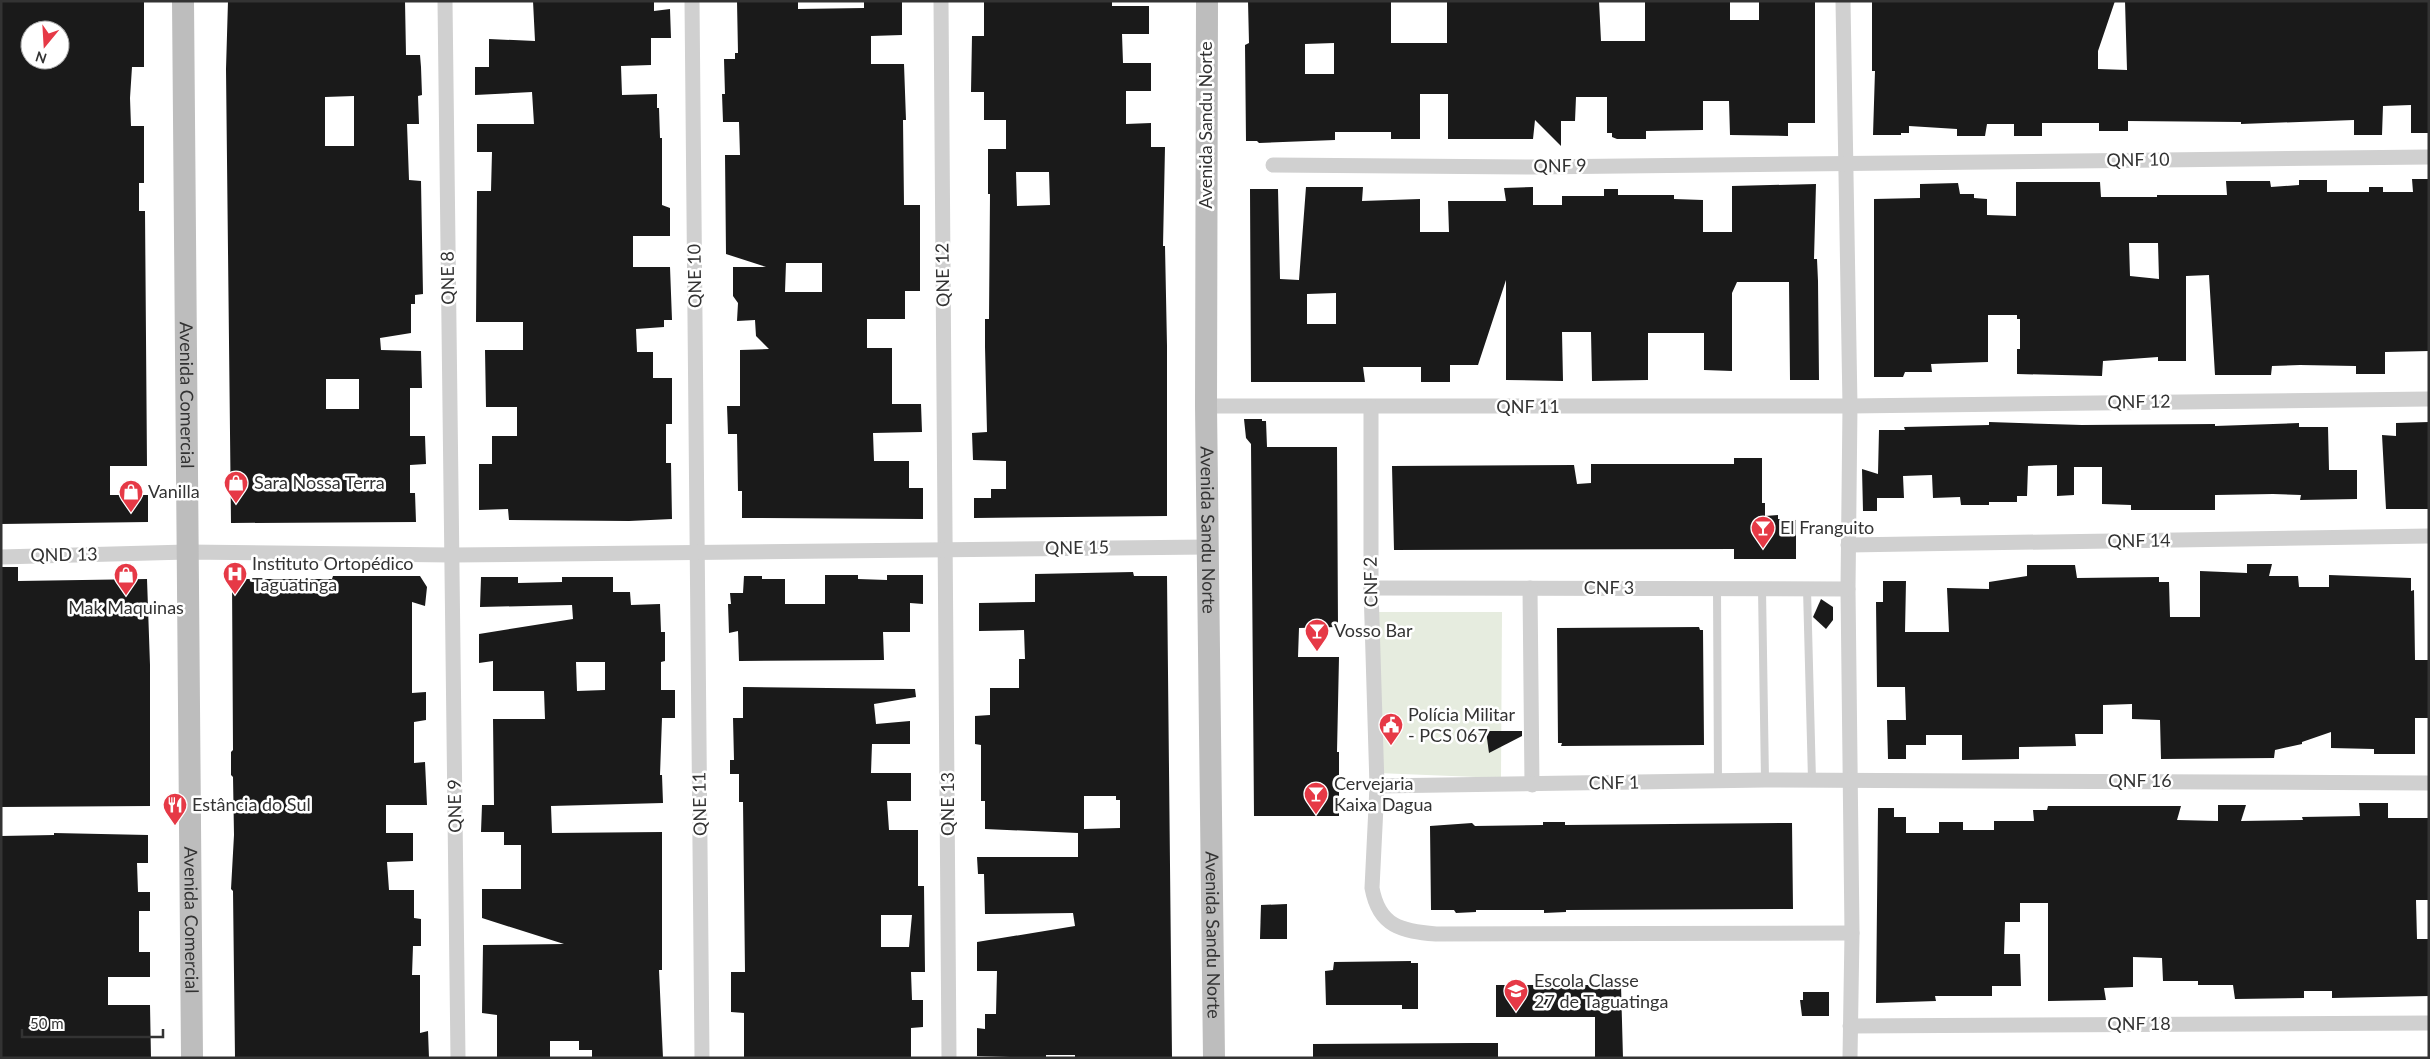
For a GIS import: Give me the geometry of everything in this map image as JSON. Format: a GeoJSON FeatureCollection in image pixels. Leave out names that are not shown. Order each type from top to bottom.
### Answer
{"type":"FeatureCollection","features":[{"type":"Feature","properties":{"kind":"main road","name":"Avenida Comercial"},"geometry":{"type":"LineString","coordinates":[[184,1],[192,1058]]}},
{"type":"Feature","properties":{"kind":"main road","name":"Avenida Sandu Norte"},"geometry":{"type":"LineString","coordinates":[[1206,1],[1206,406],[1214,1058]]}},
{"type":"Feature","properties":{"kind":"street","name":"QNE 8"},"geometry":{"type":"LineString","coordinates":[[445,1],[452,555]]}},
{"type":"Feature","properties":{"kind":"street","name":"QNE 10"},"geometry":{"type":"LineString","coordinates":[[692,1],[698,551]]}},
{"type":"Feature","properties":{"kind":"street","name":"QNE 12"},"geometry":{"type":"LineString","coordinates":[[941,1],[946,550]]}},
{"type":"Feature","properties":{"kind":"street"},"geometry":{"type":"LineString","coordinates":[[1843,1],[1850,406],[1848,546],[1852,933],[1850,1058]]}},
{"type":"Feature","properties":{"kind":"street","name":"QNF 10"},"geometry":{"type":"LineString","coordinates":[[1846,162],[2429,157]]}},
{"type":"Feature","properties":{"kind":"street","name":"QNF 9"},"geometry":{"type":"LineString","coordinates":[[1273,165],[1534,167],[1846,162]]}},
{"type":"Feature","properties":{"kind":"street","name":"QNF 12"},"geometry":{"type":"LineString","coordinates":[[1850,406],[2429,399]]}},
{"type":"Feature","properties":{"kind":"street","name":"QNF 11"},"geometry":{"type":"LineString","coordinates":[[1206,406],[1850,406]]}},
{"type":"Feature","properties":{"kind":"street","name":"CNF 2"},"geometry":{"type":"LineString","coordinates":[[1371,407],[1371,588],[1376,786],[1372,888],[1375,902],[1380,912],[1389,922],[1404,930],[1436,934],[1852,933]]}},
{"type":"Feature","properties":{"kind":"street","name":"QNF 14"},"geometry":{"type":"LineString","coordinates":[[1848,546],[2429,536]]}},
{"type":"Feature","properties":{"kind":"street","name":"QNE 15"},"geometry":{"type":"LineString","coordinates":[[452,555],[1208,547]]}},
{"type":"Feature","properties":{"kind":"street","name":"QNE 13"},"geometry":{"type":"LineString","coordinates":[[946,550],[949,1058]]}},
{"type":"Feature","properties":{"kind":"street","name":"QNE 11"},"geometry":{"type":"LineString","coordinates":[[698,551],[702,1058]]}},
{"type":"Feature","properties":{"kind":"street","name":"QND 13"},"geometry":{"type":"LineString","coordinates":[[1,557],[187,552],[452,555]]}},
{"type":"Feature","properties":{"kind":"street","name":"QNE 9"},"geometry":{"type":"LineString","coordinates":[[452,555],[458,1058]]}},
{"type":"Feature","properties":{"kind":"street","name":"CNF 3"},"geometry":{"type":"LineString","coordinates":[[1371,588],[1848,588]]}},
{"type":"Feature","properties":{"kind":"street"},"geometry":{"type":"LineString","coordinates":[[1530,588],[1532,785]]}},
{"type":"Feature","properties":{"kind":"street","name":"CNF 1"},"geometry":{"type":"LineString","coordinates":[[1376,786],[1532,785],[1718,780],[1851,780]]}},
{"type":"Feature","properties":{"kind":"street","name":"QNF 16"},"geometry":{"type":"LineString","coordinates":[[1851,780],[2429,782]]}},
{"type":"Feature","properties":{"kind":"street","name":"QNF 18"},"geometry":{"type":"LineString","coordinates":[[1850,1026],[2429,1023]]}},
{"type":"Feature","properties":{"kind":"lane"},"geometry":{"type":"LineString","coordinates":[[1717,588],[1718,780]]}},
{"type":"Feature","properties":{"kind":"lane"},"geometry":{"type":"LineString","coordinates":[[1807,588],[1812,780]]}},
{"type":"Feature","properties":{"kind":"lane"},"geometry":{"type":"LineString","coordinates":[[1762,589],[1765,780]]}},
{"type":"Feature","properties":{"kind":"shaded area"},"geometry":{"type":"Polygon","coordinates":[[[1374,612],[1502,612],[1501,778],[1377,773],[1374,612]]]}},
{"type":"Feature","properties":{"kind":"building"},"geometry":{"type":"Polygon","coordinates":[[[1,1],[144,1],[144,67],[132,67],[130,98],[131,126],[144,126],[144,183],[139,183],[139,211],[145,211],[147,466],[110,466],[110,495],[148,495],[148,522],[1,524],[1,1]]]}},
{"type":"Feature","properties":{"kind":"building"},"geometry":{"type":"Polygon","coordinates":[[[228,1],[405,1],[406,55],[420,55],[421,67],[422,95],[418,96],[419,124],[407,124],[409,180],[421,181],[423,294],[415,295],[415,304],[411,304],[411,333],[380,338],[381,350],[421,351],[422,388],[410,388],[410,436],[425,436],[426,464],[410,465],[410,493],[415,493],[416,522],[231,523],[226,69],[228,1]],[[354,96],[325,97],[325,146],[354,146],[354,96]],[[326,379],[326,409],[359,409],[359,379],[326,379]]]}},
{"type":"Feature","properties":{"kind":"building"},"geometry":{"type":"Polygon","coordinates":[[[533,1],[654,1],[654,11],[670,9],[671,38],[651,38],[651,65],[621,66],[622,95],[657,94],[657,108],[659,108],[660,138],[662,138],[662,205],[670,208],[670,236],[633,236],[633,267],[670,267],[672,320],[664,320],[664,327],[636,329],[637,352],[653,352],[653,378],[672,378],[672,424],[666,424],[666,463],[671,463],[672,519],[629,521],[509,520],[508,509],[479,510],[479,464],[492,464],[492,436],[517,436],[517,407],[486,407],[485,350],[523,350],[523,322],[476,322],[477,191],[491,191],[492,152],[477,152],[477,124],[534,124],[532,92],[475,95],[475,67],[489,67],[489,39],[535,41],[533,1]]]}},
{"type":"Feature","properties":{"kind":"building"},"geometry":{"type":"Polygon","coordinates":[[[737,1],[798,1],[798,9],[864,8],[864,1],[902,1],[902,35],[871,36],[871,64],[904,64],[906,120],[903,120],[904,205],[920,205],[920,291],[905,291],[905,319],[867,319],[867,348],[892,348],[892,404],[921,404],[922,432],[873,433],[874,461],[909,461],[909,488],[923,488],[923,519],[742,518],[742,491],[738,491],[737,434],[728,434],[727,406],[740,406],[740,350],[769,349],[756,336],[755,320],[737,321],[738,303],[733,296],[733,267],[766,267],[726,254],[725,155],[740,155],[739,122],[723,122],[722,94],[725,94],[724,59],[735,59],[735,53],[738,53],[737,1]],[[786,263],[785,292],[822,292],[822,263],[786,263]]]}},
{"type":"Feature","properties":{"kind":"building"},"geometry":{"type":"Polygon","coordinates":[[[984,1],[1112,1],[1112,6],[1149,6],[1149,34],[1122,34],[1123,63],[1151,63],[1151,91],[1126,91],[1126,124],[1151,123],[1151,147],[1165,147],[1163,246],[1165,246],[1167,346],[1167,516],[974,518],[974,498],[991,498],[991,489],[1006,489],[1006,461],[973,460],[972,433],[987,432],[985,319],[989,319],[990,194],[988,194],[988,149],[1006,149],[1006,120],[984,120],[984,92],[971,92],[972,36],[984,36],[984,1]],[[1016,172],[1017,206],[1050,205],[1049,172],[1016,172]]]}},
{"type":"Feature","properties":{"kind":"building"},"geometry":{"type":"Polygon","coordinates":[[[1248,1],[1391,1],[1391,43],[1447,43],[1447,1],[1599,1],[1601,41],[1645,41],[1645,1],[1730,1],[1730,20],[1759,20],[1759,1],[1815,1],[1815,123],[1788,123],[1788,136],[1730,135],[1729,101],[1703,101],[1703,130],[1646,131],[1646,139],[1617,139],[1612,137],[1612,133],[1607,133],[1607,97],[1576,97],[1575,121],[1561,121],[1561,146],[1535,120],[1533,139],[1448,139],[1448,94],[1420,94],[1420,139],[1391,139],[1391,132],[1335,132],[1335,140],[1259,143],[1257,141],[1246,141],[1245,45],[1249,43],[1248,1]],[[1334,43],[1305,44],[1305,74],[1334,74],[1334,43]]]}},
{"type":"Feature","properties":{"kind":"building"},"geometry":{"type":"Polygon","coordinates":[[[1872,1],[2115,1],[2098,51],[2098,69],[2127,70],[2125,1],[2429,1],[2429,133],[2411,133],[2411,105],[2383,106],[2382,135],[2354,135],[2354,120],[2241,124],[2241,122],[2128,121],[2128,131],[2099,131],[2099,123],[2042,123],[2042,136],[2014,136],[2014,124],[1987,124],[1985,136],[1957,136],[1957,129],[1909,126],[1909,133],[1901,133],[1901,135],[1873,135],[1875,71],[1872,71],[1872,1]]]}},
{"type":"Feature","properties":{"kind":"building"},"geometry":{"type":"Polygon","coordinates":[[[2412,179],[2429,179],[2429,351],[2385,352],[2385,374],[2356,374],[2356,366],[2300,365],[2272,366],[2271,375],[2215,375],[2209,275],[2186,276],[2186,361],[2158,361],[2158,357],[2103,361],[2102,376],[2017,374],[2017,349],[2020,349],[2020,319],[2017,319],[2017,315],[1988,315],[1988,362],[1931,364],[1932,372],[1905,372],[1903,377],[1874,377],[1874,199],[1920,198],[1920,184],[1958,183],[1960,194],[1974,194],[1974,198],[1987,199],[1987,215],[2016,216],[2016,182],[2100,182],[2101,197],[2227,195],[2226,181],[2270,181],[2271,187],[2299,185],[2299,180],[2327,180],[2327,192],[2369,192],[2369,187],[2383,187],[2383,192],[2413,192],[2412,179]],[[2129,243],[2130,276],[2159,279],[2158,243],[2129,243]]]}},
{"type":"Feature","properties":{"kind":"building"},"geometry":{"type":"Polygon","coordinates":[[[1816,184],[1814,259],[1817,259],[1818,281],[1819,380],[1790,380],[1789,282],[1737,282],[1732,293],[1732,371],[1704,370],[1704,333],[1648,333],[1648,380],[1592,381],[1591,332],[1562,332],[1563,381],[1506,380],[1506,280],[1478,365],[1450,365],[1450,382],[1421,382],[1421,367],[1363,367],[1365,382],[1251,382],[1250,189],[1278,189],[1280,279],[1299,280],[1306,187],[1363,187],[1362,201],[1420,199],[1420,232],[1449,232],[1448,201],[1506,201],[1504,188],[1533,187],[1533,205],[1562,205],[1562,196],[1604,196],[1604,189],[1618,189],[1618,195],[1674,195],[1674,199],[1703,200],[1703,232],[1732,232],[1732,186],[1816,184]],[[1336,293],[1307,294],[1307,324],[1336,324],[1336,293]]]}},
{"type":"Feature","properties":{"kind":"building"},"geometry":{"type":"Polygon","coordinates":[[[1244,419],[1262,419],[1262,421],[1266,421],[1267,447],[1337,447],[1338,627],[1299,628],[1298,657],[1339,657],[1337,752],[1339,752],[1339,816],[1254,816],[1251,444],[1246,438],[1244,419]]]}},
{"type":"Feature","properties":{"kind":"building"},"geometry":{"type":"Polygon","coordinates":[[[1989,422],[2082,425],[2215,424],[2215,426],[2299,423],[2299,427],[2328,427],[2329,470],[2357,470],[2357,499],[2300,500],[2301,495],[2273,494],[2215,495],[2215,510],[2131,510],[2131,505],[2102,504],[2102,467],[2074,467],[2074,495],[2057,496],[2057,465],[2028,466],[2027,496],[2017,496],[2017,502],[1961,505],[1960,497],[1933,498],[1932,475],[1903,476],[1904,498],[1877,498],[1877,511],[1863,511],[1862,469],[1878,474],[1879,430],[1905,430],[1904,427],[1989,425],[1989,422]]]}},
{"type":"Feature","properties":{"kind":"building"},"geometry":{"type":"Polygon","coordinates":[[[2429,422],[2429,509],[2386,509],[2382,435],[2396,436],[2396,423],[2429,422]]]}},
{"type":"Feature","properties":{"kind":"building"},"geometry":{"type":"Polygon","coordinates":[[[1734,458],[1762,458],[1762,503],[1765,503],[1765,516],[1778,515],[1778,519],[1796,520],[1796,559],[1734,559],[1734,549],[1394,550],[1392,466],[1574,465],[1577,484],[1591,483],[1591,464],[1734,464],[1734,458]]]}},
{"type":"Feature","properties":{"kind":"building"},"geometry":{"type":"Polygon","coordinates":[[[2247,564],[2272,564],[2269,576],[2298,576],[2299,587],[2329,587],[2329,575],[2411,578],[2411,591],[2414,590],[2415,660],[2429,660],[2428,718],[2415,718],[2415,754],[2374,754],[2374,749],[2331,748],[2331,732],[2302,742],[2302,744],[2275,750],[2274,758],[2161,759],[2160,720],[2132,719],[2132,704],[2103,705],[2103,734],[2075,734],[2076,746],[2019,747],[2019,759],[1962,760],[1962,735],[1926,735],[1926,745],[1906,745],[1906,759],[1888,759],[1887,720],[1906,720],[1905,687],[1877,687],[1876,602],[1883,602],[1883,581],[1906,581],[1905,632],[1949,632],[1947,588],[1989,589],[1989,582],[2027,576],[2027,565],[2075,565],[2077,578],[2159,577],[2159,582],[2169,582],[2170,617],[2200,617],[2200,571],[2247,573],[2247,564]]]}},
{"type":"Feature","properties":{"kind":"building"},"geometry":{"type":"Polygon","coordinates":[[[1,567],[18,567],[18,581],[147,579],[150,665],[150,806],[1,807],[1,567]]]}},
{"type":"Feature","properties":{"kind":"building"},"geometry":{"type":"Polygon","coordinates":[[[1133,572],[1134,576],[1167,576],[1172,1058],[1075,1058],[1075,1055],[1046,1055],[1046,1058],[977,1056],[977,1028],[985,1029],[985,1014],[996,1014],[997,971],[977,971],[977,942],[1075,926],[1073,913],[985,914],[984,874],[978,874],[977,857],[1078,857],[1078,833],[985,829],[985,801],[981,801],[981,745],[975,744],[975,716],[990,715],[990,688],[1019,688],[1019,659],[1025,659],[1024,630],[979,631],[979,603],[1035,602],[1035,574],[1133,572]],[[1084,796],[1084,829],[1120,828],[1120,800],[1116,800],[1116,796],[1084,796]]]}},
{"type":"Feature","properties":{"kind":"building"},"geometry":{"type":"Polygon","coordinates":[[[825,575],[858,575],[858,579],[887,580],[887,575],[923,575],[923,604],[910,603],[910,632],[883,632],[884,660],[739,661],[738,631],[729,633],[728,604],[731,604],[730,593],[743,593],[744,576],[762,576],[762,579],[785,579],[785,604],[825,604],[825,575]]]}},
{"type":"Feature","properties":{"kind":"building"},"geometry":{"type":"Polygon","coordinates":[[[333,576],[420,576],[427,587],[425,606],[412,602],[412,693],[426,692],[426,720],[414,722],[414,763],[425,762],[427,805],[386,805],[386,833],[413,833],[413,861],[387,862],[389,890],[414,890],[414,918],[421,919],[421,946],[413,946],[412,975],[420,975],[420,1033],[428,1031],[429,1058],[235,1058],[233,891],[231,889],[234,835],[233,777],[231,775],[231,752],[233,750],[232,579],[332,579],[333,576]]]}},
{"type":"Feature","properties":{"kind":"building"},"geometry":{"type":"Polygon","coordinates":[[[481,577],[518,577],[518,583],[562,582],[562,577],[613,577],[613,592],[630,592],[631,605],[660,604],[661,632],[665,632],[665,661],[661,662],[661,690],[675,690],[675,718],[662,718],[660,775],[662,775],[663,803],[551,806],[552,833],[662,832],[662,970],[659,970],[663,1058],[592,1058],[592,1050],[579,1050],[579,1041],[550,1041],[550,1058],[497,1058],[497,1015],[482,1013],[483,945],[564,944],[482,918],[482,889],[521,889],[521,845],[504,845],[504,832],[481,832],[482,805],[494,805],[493,719],[545,719],[544,691],[493,691],[493,661],[479,663],[479,634],[573,619],[572,605],[480,607],[481,577]],[[576,662],[577,691],[605,690],[605,662],[576,662]]]}},
{"type":"Feature","properties":{"kind":"building"},"geometry":{"type":"Polygon","coordinates":[[[1821,599],[1833,607],[1833,620],[1826,629],[1813,617],[1821,599]]]}},
{"type":"Feature","properties":{"kind":"building"},"geometry":{"type":"Polygon","coordinates":[[[1699,627],[1700,630],[1703,630],[1704,745],[1561,746],[1562,743],[1558,743],[1557,628],[1699,627]]]}},
{"type":"Feature","properties":{"kind":"building"},"geometry":{"type":"Polygon","coordinates":[[[743,687],[915,689],[916,697],[874,704],[876,724],[910,721],[910,744],[872,744],[871,773],[911,773],[911,801],[887,801],[889,830],[918,830],[918,886],[924,886],[925,972],[911,972],[912,1000],[923,1000],[923,1027],[911,1028],[911,1058],[744,1058],[744,1013],[731,1012],[731,972],[745,972],[743,802],[739,802],[739,774],[730,774],[730,760],[734,760],[733,718],[743,718],[743,687]],[[881,915],[881,947],[909,947],[912,915],[881,915]]]}},
{"type":"Feature","properties":{"kind":"building"},"geometry":{"type":"Polygon","coordinates":[[[1486,731],[1522,731],[1522,736],[1489,753],[1486,731]]]}},
{"type":"Feature","properties":{"kind":"building"},"geometry":{"type":"Polygon","coordinates":[[[2359,803],[2388,803],[2388,818],[2429,818],[2429,900],[2416,900],[2417,939],[2429,939],[2429,996],[2332,998],[2332,991],[2304,991],[2304,998],[2235,999],[2233,985],[2198,985],[2198,981],[2163,981],[2162,958],[2133,957],[2133,987],[2104,988],[2106,1000],[2048,1001],[2048,903],[2020,903],[2020,922],[2005,922],[2004,954],[2020,954],[2021,986],[1992,986],[1992,996],[1935,996],[1936,1001],[1876,1003],[1878,808],[1894,808],[1894,817],[1906,817],[1906,833],[1939,833],[1939,822],[1963,822],[1963,830],[1994,830],[1994,821],[2034,821],[2033,810],[2047,810],[2048,806],[2181,806],[2177,820],[2218,821],[2218,805],[2246,805],[2241,821],[2303,820],[2302,817],[2360,816],[2359,803]]]}},
{"type":"Feature","properties":{"kind":"building"},"geometry":{"type":"Polygon","coordinates":[[[1543,822],[1565,822],[1565,825],[1792,823],[1793,909],[1566,910],[1566,912],[1544,913],[1544,910],[1476,910],[1476,912],[1456,913],[1454,910],[1431,910],[1430,826],[1472,823],[1475,826],[1543,825],[1543,822]]]}},
{"type":"Feature","properties":{"kind":"building"},"geometry":{"type":"Polygon","coordinates":[[[54,833],[148,835],[148,863],[137,863],[138,892],[150,892],[150,911],[139,911],[139,952],[150,952],[150,977],[108,977],[108,1005],[150,1005],[151,1058],[1,1058],[1,836],[54,835],[54,833]]]}},
{"type":"Feature","properties":{"kind":"building"},"geometry":{"type":"Polygon","coordinates":[[[1287,904],[1287,939],[1260,939],[1261,905],[1287,904]]]}},
{"type":"Feature","properties":{"kind":"building"},"geometry":{"type":"Polygon","coordinates":[[[1411,961],[1411,963],[1418,963],[1418,1009],[1402,1009],[1402,1005],[1326,1005],[1325,971],[1333,970],[1334,962],[1411,961]]]}},
{"type":"Feature","properties":{"kind":"building"},"geometry":{"type":"Polygon","coordinates":[[[1496,985],[1621,985],[1623,1058],[1595,1058],[1595,1017],[1496,1017],[1496,985]]]}},
{"type":"Feature","properties":{"kind":"building"},"geometry":{"type":"Polygon","coordinates":[[[1803,992],[1829,992],[1829,1016],[1802,1016],[1800,1000],[1803,1000],[1803,992]]]}},
{"type":"Feature","properties":{"kind":"building"},"geometry":{"type":"Polygon","coordinates":[[[1498,1043],[1498,1058],[1313,1058],[1313,1044],[1498,1043]]]}},
{"type":"Feature","properties":{"kind":"place","name":"Sara Nossa Terra"},"geometry":{"type":"Point","coordinates":[236,504]}},
{"type":"Feature","properties":{"kind":"place","name":"Vanilla"},"geometry":{"type":"Point","coordinates":[131,513]}},
{"type":"Feature","properties":{"kind":"place","name":"El Franguito"},"geometry":{"type":"Point","coordinates":[1763,549]}},
{"type":"Feature","properties":{"kind":"place","name":"Instituto Ortopédico Taguatinga"},"geometry":{"type":"Point","coordinates":[235,595]}},
{"type":"Feature","properties":{"kind":"place","name":"Mak Maquinas"},"geometry":{"type":"Point","coordinates":[126,596]}},
{"type":"Feature","properties":{"kind":"place","name":"Vosso Bar"},"geometry":{"type":"Point","coordinates":[1317,652]}},
{"type":"Feature","properties":{"kind":"place","name":"Polícia Militar - PCS 067"},"geometry":{"type":"Point","coordinates":[1391,746]}},
{"type":"Feature","properties":{"kind":"place","name":"Cervejaria Kaixa Dagua"},"geometry":{"type":"Point","coordinates":[1316,815]}},
{"type":"Feature","properties":{"kind":"place","name":"Estância do Sul"},"geometry":{"type":"Point","coordinates":[175,826]}},
{"type":"Feature","properties":{"kind":"place","name":"Escola Classe 27 de Taguatinga"},"geometry":{"type":"Point","coordinates":[1516,1012]}}]}
